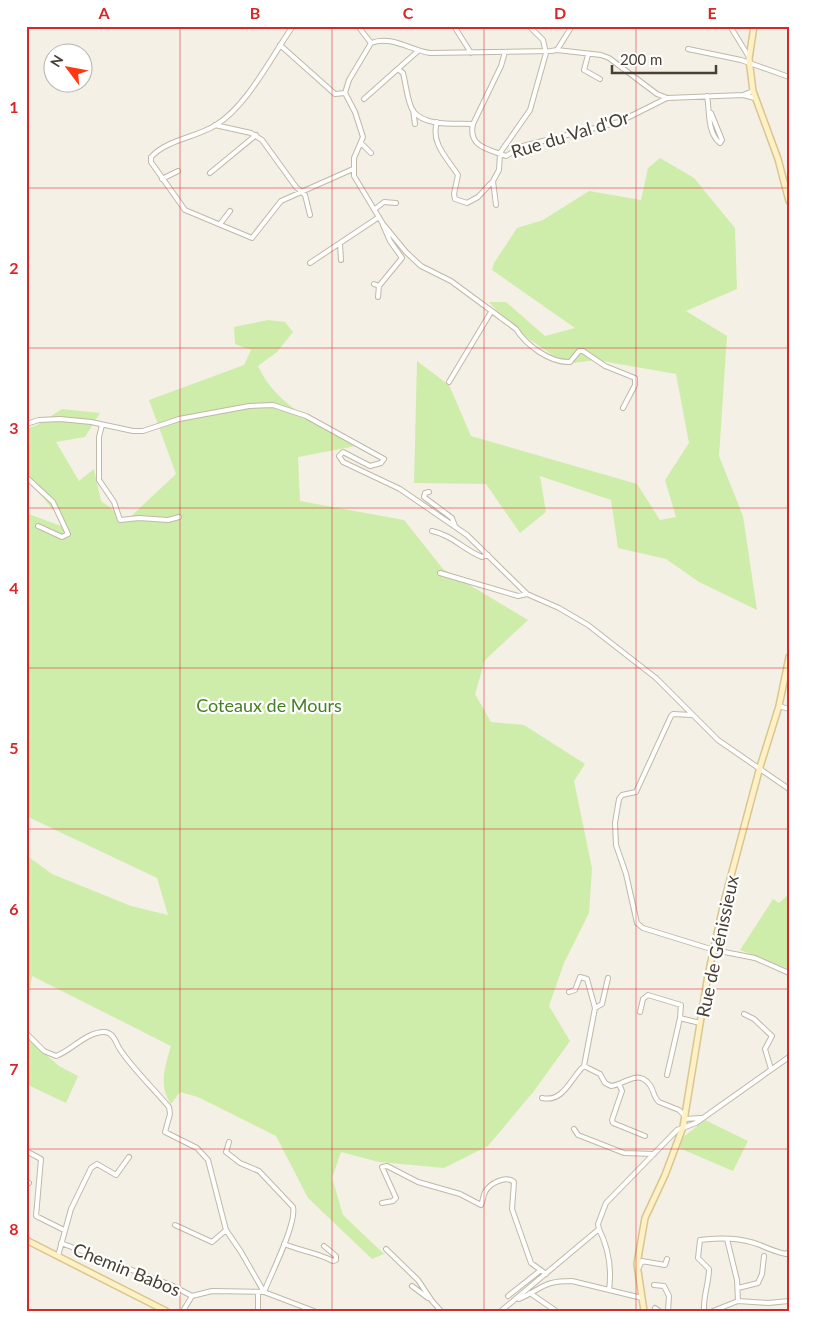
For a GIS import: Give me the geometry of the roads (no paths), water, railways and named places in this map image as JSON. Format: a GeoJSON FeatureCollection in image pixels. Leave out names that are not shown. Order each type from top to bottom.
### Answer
{"type":"FeatureCollection","features":[{"type":"Feature","properties":{"kind":"street"},"geometry":{"type":"LineString","coordinates":[[293,26],[242,102],[215,125],[163,148],[151,158],[162,179],[185,210],[252,238],[276,205],[302,191],[353,169]]}},
{"type":"Feature","properties":{"kind":"street"},"geometry":{"type":"LineString","coordinates":[[358,26],[371,43]]}},
{"type":"Feature","properties":{"kind":"street"},"geometry":{"type":"LineString","coordinates":[[454,26],[471,53]]}},
{"type":"Feature","properties":{"kind":"street"},"geometry":{"type":"LineString","coordinates":[[437,122],[436,134],[441,152],[458,175],[454,197],[467,203],[478,196],[493,181],[499,170],[500,153],[530,110],[546,51],[542,40],[529,26]]}},
{"type":"Feature","properties":{"kind":"street"},"geometry":{"type":"LineString","coordinates":[[557,50],[572,26]]}},
{"type":"Feature","properties":{"kind":"street"},"geometry":{"type":"LineString","coordinates":[[730,26],[744,52],[749,56]]}},
{"type":"Feature","properties":{"kind":"street"},"geometry":{"type":"LineString","coordinates":[[754,26],[749,56],[753,91],[778,159],[789,201]]}},
{"type":"Feature","properties":{"kind":"street"},"geometry":{"type":"LineString","coordinates":[[623,408],[635,385],[635,378],[605,366],[583,351],[579,351],[570,362],[565,363],[539,352],[520,336],[516,329],[451,281],[422,266],[406,252],[383,224],[360,188],[353,169],[354,158],[361,143],[361,128],[345,93],[371,43],[390,40],[418,51],[471,53],[557,50],[600,55],[609,58],[656,94],[667,98],[743,95],[755,98]]}},
{"type":"Feature","properties":{"kind":"street"},"geometry":{"type":"LineString","coordinates":[[280,45],[334,94],[345,93]]}},
{"type":"Feature","properties":{"kind":"street"},"geometry":{"type":"LineString","coordinates":[[688,49],[749,63],[789,77]]}},
{"type":"Feature","properties":{"kind":"street"},"geometry":{"type":"LineString","coordinates":[[364,99],[399,70],[418,51]]}},
{"type":"Feature","properties":{"kind":"street"},"geometry":{"type":"LineString","coordinates":[[500,153],[476,143],[471,133],[473,124],[502,66],[505,52]]}},
{"type":"Feature","properties":{"kind":"street"},"geometry":{"type":"LineString","coordinates":[[588,55],[584,70],[600,79]]}},
{"type":"Feature","properties":{"kind":"street"},"geometry":{"type":"LineString","coordinates":[[399,70],[403,73],[415,124]]}},
{"type":"Feature","properties":{"kind":"street"},"geometry":{"type":"LineString","coordinates":[[743,95],[753,91]]}},
{"type":"Feature","properties":{"kind":"street"},"geometry":{"type":"LineString","coordinates":[[707,96],[711,113],[722,140],[720,143],[713,136],[710,127],[711,113]]}},
{"type":"Feature","properties":{"kind":"street","name":"Rue du Val d'Or"},"geometry":{"type":"LineString","coordinates":[[500,153],[506,156],[523,146],[619,122],[667,98]]}},
{"type":"Feature","properties":{"kind":"street"},"geometry":{"type":"LineString","coordinates":[[413,110],[427,121],[473,124]]}},
{"type":"Feature","properties":{"kind":"street"},"geometry":{"type":"LineString","coordinates":[[215,125],[256,135],[296,187],[302,191],[309,204],[310,215]]}},
{"type":"Feature","properties":{"kind":"street"},"geometry":{"type":"LineString","coordinates":[[210,173],[256,135]]}},
{"type":"Feature","properties":{"kind":"street"},"geometry":{"type":"LineString","coordinates":[[361,143],[371,153]]}},
{"type":"Feature","properties":{"kind":"street"},"geometry":{"type":"LineString","coordinates":[[162,179],[178,172]]}},
{"type":"Feature","properties":{"kind":"street"},"geometry":{"type":"LineString","coordinates":[[493,181],[496,205]]}},
{"type":"Feature","properties":{"kind":"street"},"geometry":{"type":"LineString","coordinates":[[375,210],[384,202],[396,203]]}},
{"type":"Feature","properties":{"kind":"street"},"geometry":{"type":"LineString","coordinates":[[220,224],[230,211]]}},
{"type":"Feature","properties":{"kind":"street"},"geometry":{"type":"LineString","coordinates":[[310,263],[379,218]]}},
{"type":"Feature","properties":{"kind":"street"},"geometry":{"type":"LineString","coordinates":[[378,297],[377,285],[402,258],[390,241],[383,224]]}},
{"type":"Feature","properties":{"kind":"street"},"geometry":{"type":"LineString","coordinates":[[340,244],[341,260]]}},
{"type":"Feature","properties":{"kind":"street"},"geometry":{"type":"LineString","coordinates":[[449,382],[491,312]]}},
{"type":"Feature","properties":{"kind":"street"},"geometry":{"type":"LineString","coordinates":[[26,424],[46,419],[85,421],[126,430],[142,431],[172,421],[248,406],[279,406],[306,416],[376,457],[383,458],[381,463],[370,466],[343,452],[339,456],[343,462],[400,488],[455,526],[488,555],[527,594],[559,608],[588,625],[656,678],[718,740],[760,767],[789,789]]}},
{"type":"Feature","properties":{"kind":"street"},"geometry":{"type":"LineString","coordinates":[[102,425],[99,437],[99,480],[116,506],[120,520],[139,518],[168,520],[178,517]]}},
{"type":"Feature","properties":{"kind":"street"},"geometry":{"type":"LineString","coordinates":[[26,478],[53,502],[68,534],[62,537],[38,526]]}},
{"type":"Feature","properties":{"kind":"street"},"geometry":{"type":"LineString","coordinates":[[429,492],[425,493],[424,497],[452,518],[455,526]]}},
{"type":"Feature","properties":{"kind":"street"},"geometry":{"type":"LineString","coordinates":[[432,531],[445,534],[482,557],[488,555]]}},
{"type":"Feature","properties":{"kind":"street"},"geometry":{"type":"LineString","coordinates":[[440,573],[518,596],[527,594]]}},
{"type":"Feature","properties":{"kind":"street","name":"Rue de Génissieux"},"geometry":{"type":"LineString","coordinates":[[644,1311],[637,1264],[645,1218],[665,1174],[683,1127],[714,950],[760,767],[780,706],[789,657]]}},
{"type":"Feature","properties":{"kind":"street"},"geometry":{"type":"LineString","coordinates":[[780,706],[789,709]]}},
{"type":"Feature","properties":{"kind":"street"},"geometry":{"type":"LineString","coordinates":[[692,715],[673,714],[671,716],[636,792],[619,797],[615,823],[616,845],[626,874],[637,923],[643,928],[714,950],[755,958],[789,972]]}},
{"type":"Feature","properties":{"kind":"street"},"geometry":{"type":"LineString","coordinates":[[542,1098],[557,1096],[565,1090],[584,1066],[595,1008],[587,979],[583,977],[578,980],[575,990],[569,992]]}},
{"type":"Feature","properties":{"kind":"street"},"geometry":{"type":"LineString","coordinates":[[595,1008],[602,1004],[608,978]]}},
{"type":"Feature","properties":{"kind":"street"},"geometry":{"type":"LineString","coordinates":[[640,1012],[643,999],[648,995],[681,1006],[667,1074]]}},
{"type":"Feature","properties":{"kind":"street"},"geometry":{"type":"LineString","coordinates":[[744,1014],[754,1019],[772,1036],[764,1049],[771,1069]]}},
{"type":"Feature","properties":{"kind":"street"},"geometry":{"type":"LineString","coordinates":[[680,1018],[700,1022]]}},
{"type":"Feature","properties":{"kind":"street"},"geometry":{"type":"LineString","coordinates":[[26,1033],[44,1051],[56,1056],[72,1044],[96,1034],[104,1032],[111,1035],[122,1053],[169,1107],[170,1114],[164,1130],[166,1134],[197,1148],[208,1160],[226,1230],[242,1252],[264,1292]]}},
{"type":"Feature","properties":{"kind":"street"},"geometry":{"type":"LineString","coordinates":[[609,1290],[612,1274],[598,1224],[606,1203],[683,1127],[696,1123],[789,1057]]}},
{"type":"Feature","properties":{"kind":"street"},"geometry":{"type":"LineString","coordinates":[[584,1066],[600,1074],[608,1085],[619,1084],[629,1078],[641,1079],[650,1084],[659,1102],[675,1108],[684,1118],[703,1118]]}},
{"type":"Feature","properties":{"kind":"street"},"geometry":{"type":"LineString","coordinates":[[619,1084],[622,1091],[612,1120],[613,1123],[646,1136]]}},
{"type":"Feature","properties":{"kind":"street"},"geometry":{"type":"LineString","coordinates":[[675,1108],[687,1104]]}},
{"type":"Feature","properties":{"kind":"street"},"geometry":{"type":"LineString","coordinates":[[574,1129],[578,1135],[624,1153],[654,1154]]}},
{"type":"Feature","properties":{"kind":"street"},"geometry":{"type":"LineString","coordinates":[[229,1142],[226,1152],[231,1157],[258,1171],[293,1207],[294,1212],[284,1244],[264,1292]]}},
{"type":"Feature","properties":{"kind":"street"},"geometry":{"type":"LineString","coordinates":[[26,1151],[41,1159],[36,1216],[64,1230]]}},
{"type":"Feature","properties":{"kind":"street"},"geometry":{"type":"LineString","coordinates":[[58,1256],[64,1230],[75,1200],[92,1166],[97,1164],[116,1175],[129,1157]]}},
{"type":"Feature","properties":{"kind":"street"},"geometry":{"type":"LineString","coordinates":[[382,1203],[393,1201],[396,1198],[382,1166],[387,1166],[418,1182],[460,1194],[481,1205],[484,1194],[489,1187],[504,1179],[510,1179],[514,1182],[512,1209],[531,1263],[546,1274]]}},
{"type":"Feature","properties":{"kind":"street"},"geometry":{"type":"LineString","coordinates":[[175,1225],[212,1242],[226,1230]]}},
{"type":"Feature","properties":{"kind":"street"},"geometry":{"type":"LineString","coordinates":[[501,1311],[599,1229]]}},
{"type":"Feature","properties":{"kind":"street"},"geometry":{"type":"LineString","coordinates":[[704,1311],[704,1291],[709,1281],[709,1269],[698,1258],[698,1242],[702,1239],[727,1239],[757,1244],[772,1252],[786,1254],[789,1252]]}},
{"type":"Feature","properties":{"kind":"street"},"geometry":{"type":"LineString","coordinates":[[727,1239],[738,1288],[738,1301]]}},
{"type":"Feature","properties":{"kind":"street"},"geometry":{"type":"LineString","coordinates":[[26,1240],[166,1311]]}},
{"type":"Feature","properties":{"kind":"street","name":"Chemin Babos"},"geometry":{"type":"LineString","coordinates":[[61,1243],[171,1285],[192,1296]]}},
{"type":"Feature","properties":{"kind":"street"},"geometry":{"type":"LineString","coordinates":[[284,1244],[307,1253],[320,1254],[335,1261],[336,1256],[324,1246]]}},
{"type":"Feature","properties":{"kind":"street"},"geometry":{"type":"LineString","coordinates":[[386,1249],[418,1280],[441,1311]]}},
{"type":"Feature","properties":{"kind":"street"},"geometry":{"type":"LineString","coordinates":[[738,1288],[758,1283],[764,1256]]}},
{"type":"Feature","properties":{"kind":"street"},"geometry":{"type":"LineString","coordinates":[[638,1271],[641,1261],[665,1265],[667,1259]]}},
{"type":"Feature","properties":{"kind":"street"},"geometry":{"type":"LineString","coordinates":[[508,1296],[540,1270]]}},
{"type":"Feature","properties":{"kind":"street"},"geometry":{"type":"LineString","coordinates":[[516,1300],[548,1282],[560,1281],[572,1281],[642,1298]]}},
{"type":"Feature","properties":{"kind":"street"},"geometry":{"type":"LineString","coordinates":[[654,1285],[664,1286],[669,1296],[668,1311]]}},
{"type":"Feature","properties":{"kind":"street"},"geometry":{"type":"LineString","coordinates":[[412,1286],[432,1301]]}},
{"type":"Feature","properties":{"kind":"street"},"geometry":{"type":"LineString","coordinates":[[183,1311],[192,1296],[212,1291],[264,1292],[314,1311]]}},
{"type":"Feature","properties":{"kind":"street"},"geometry":{"type":"LineString","coordinates":[[258,1292],[258,1311]]}},
{"type":"Feature","properties":{"kind":"street"},"geometry":{"type":"LineString","coordinates":[[530,1293],[556,1311]]}},
{"type":"Feature","properties":{"kind":"street"},"geometry":{"type":"LineString","coordinates":[[715,1310],[738,1301],[768,1303],[789,1301]]}},
{"type":"Feature","properties":{"kind":"park label","name":"Coteaux de Mours"},"geometry":{"type":"Point","coordinates":[269,705]}}]}
